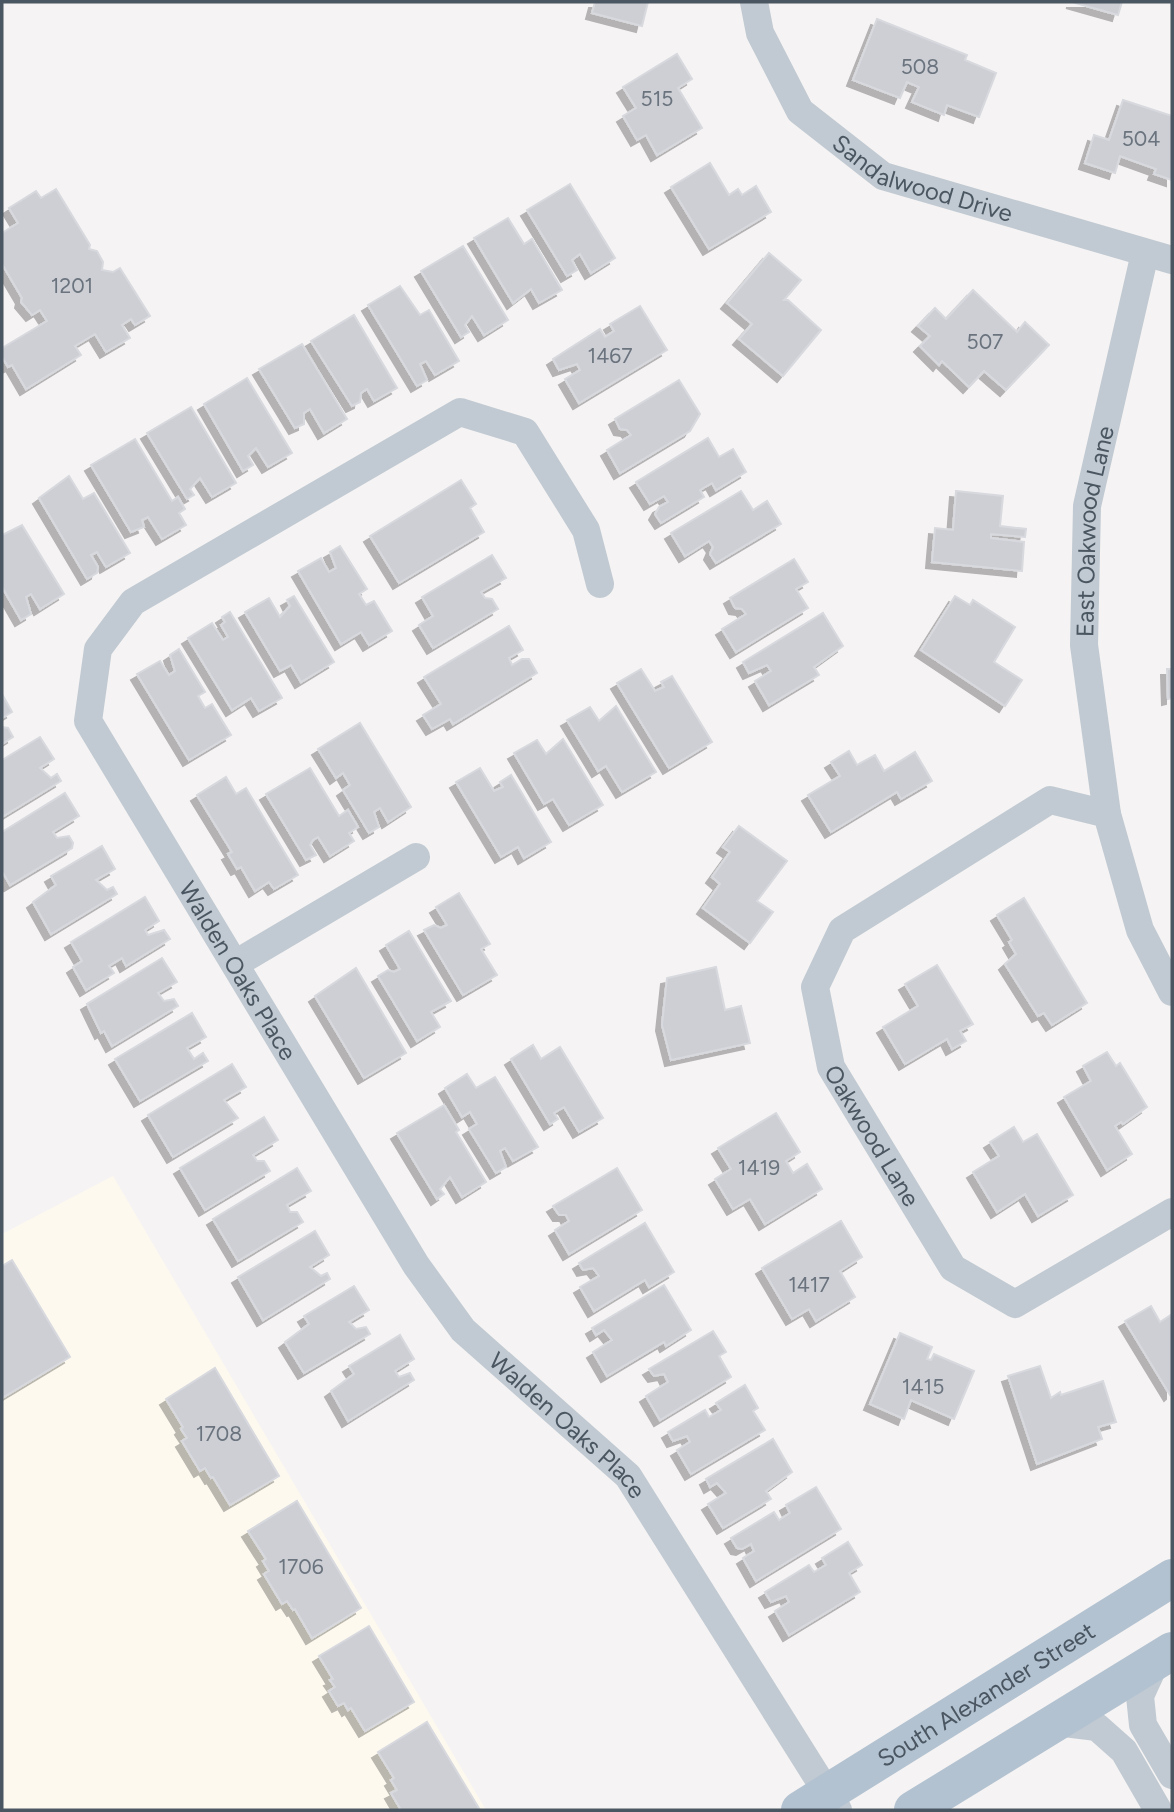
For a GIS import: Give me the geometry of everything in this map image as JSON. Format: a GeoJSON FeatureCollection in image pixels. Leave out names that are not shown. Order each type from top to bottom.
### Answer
{"type":"FeatureCollection","features":[{"type":"Feature","properties":{"kind":"main road","name":"South Alexander Street"},"geometry":{"type":"LineString","coordinates":[[822,1804],[1172,1578]]}},
{"type":"Feature","properties":{"kind":"main road"},"geometry":{"type":"LineString","coordinates":[[913,1810],[1164,1656]]}},
{"type":"Feature","properties":{"kind":"street","name":"Sandalwood Drive"},"geometry":{"type":"LineString","coordinates":[[754,2],[760,33],[800,110],[883,176],[1172,260]]}},
{"type":"Feature","properties":{"kind":"street","name":"East Oakwood Lane"},"geometry":{"type":"LineString","coordinates":[[1145,253],[1087,506],[1084,645],[1107,814],[1140,930],[1172,992]]}},
{"type":"Feature","properties":{"kind":"street","name":"Walden Oaks Place"},"geometry":{"type":"LineString","coordinates":[[600,584],[586,530],[525,432],[460,412],[133,602],[98,649],[88,721],[416,1265],[463,1330],[628,1476],[822,1804]]}},
{"type":"Feature","properties":{"kind":"street","name":"Oakwood Lane"},"geometry":{"type":"LineString","coordinates":[[1107,814],[1050,800],[842,930],[815,987],[831,1067],[953,1268],[1015,1304],[1172,1212]]}},
{"type":"Feature","properties":{"kind":"street"},"geometry":{"type":"LineString","coordinates":[[235,964],[416,858]]}},
{"type":"Feature","properties":{"kind":"street"},"geometry":{"type":"LineString","coordinates":[[1164,1656],[1140,1696],[1143,1725],[1172,1775]]}},
{"type":"Feature","properties":{"kind":"street"},"geometry":{"type":"LineString","coordinates":[[1056,1722],[1097,1727],[1124,1751],[1158,1810]]}},
{"type":"Feature","properties":{"kind":"shaded area"},"geometry":{"type":"Polygon","coordinates":[[[113,1176],[486,1810],[2,1810],[2,1234],[113,1176]]]}},
{"type":"Feature","properties":{"kind":"building"},"geometry":{"type":"Polygon","coordinates":[[[595,2],[648,2],[642,26],[592,13],[595,2]]]}},
{"type":"Feature","properties":{"kind":"building"},"geometry":{"type":"Polygon","coordinates":[[[1072,2],[1122,2],[1118,15],[1072,2]]]}},
{"type":"Feature","properties":{"kind":"building"},"geometry":{"type":"Polygon","coordinates":[[[877,19],[967,55],[965,60],[996,73],[979,117],[947,105],[944,115],[912,102],[919,87],[907,82],[900,98],[853,80],[877,19]]]}},
{"type":"Feature","properties":{"kind":"building"},"geometry":{"type":"Polygon","coordinates":[[[677,54],[692,79],[678,88],[702,128],[657,155],[646,135],[637,140],[623,116],[636,108],[623,87],[677,54]]]}},
{"type":"Feature","properties":{"kind":"building"},"geometry":{"type":"Polygon","coordinates":[[[1123,100],[1172,116],[1172,180],[1154,174],[1156,169],[1120,156],[1115,173],[1085,163],[1094,135],[1109,140],[1123,100]]]}},
{"type":"Feature","properties":{"kind":"building"},"geometry":{"type":"Polygon","coordinates":[[[710,163],[729,195],[738,189],[742,195],[756,186],[771,212],[709,249],[671,187],[710,163]]]}},
{"type":"Feature","properties":{"kind":"building"},"geometry":{"type":"Polygon","coordinates":[[[570,184],[615,258],[591,273],[580,254],[572,260],[577,270],[567,276],[527,210],[570,184]]]}},
{"type":"Feature","properties":{"kind":"building"},"geometry":{"type":"Polygon","coordinates":[[[56,189],[90,245],[89,249],[97,251],[103,262],[102,270],[113,272],[120,268],[150,316],[135,325],[131,319],[122,325],[130,338],[106,352],[95,334],[75,346],[81,355],[26,389],[12,365],[8,367],[2,357],[2,348],[47,321],[40,310],[32,315],[21,302],[22,298],[2,264],[2,233],[18,223],[9,208],[36,191],[41,198],[56,189]]]}},
{"type":"Feature","properties":{"kind":"building"},"geometry":{"type":"Polygon","coordinates":[[[508,218],[524,244],[532,239],[562,290],[539,303],[531,289],[513,303],[474,238],[508,218]]]}},
{"type":"Feature","properties":{"kind":"building"},"geometry":{"type":"Polygon","coordinates":[[[463,246],[508,320],[484,335],[472,316],[465,325],[469,332],[461,337],[421,271],[463,246]]]}},
{"type":"Feature","properties":{"kind":"building"},"geometry":{"type":"Polygon","coordinates":[[[769,253],[801,280],[784,300],[788,300],[821,330],[783,376],[739,339],[752,324],[727,303],[769,253]]]}},
{"type":"Feature","properties":{"kind":"building"},"geometry":{"type":"Polygon","coordinates":[[[400,286],[420,315],[429,310],[459,361],[435,375],[426,361],[420,364],[427,380],[417,386],[368,305],[400,286]]]}},
{"type":"Feature","properties":{"kind":"building"},"geometry":{"type":"Polygon","coordinates":[[[973,290],[1017,332],[1025,322],[1049,345],[1006,390],[984,371],[969,387],[942,361],[939,365],[920,346],[930,336],[918,326],[935,308],[946,319],[973,290]]]}},
{"type":"Feature","properties":{"kind":"building"},"geometry":{"type":"Polygon","coordinates":[[[640,306],[667,350],[579,403],[565,379],[580,370],[577,364],[559,370],[553,359],[600,329],[605,337],[614,331],[610,324],[640,306]]]}},
{"type":"Feature","properties":{"kind":"building"},"geometry":{"type":"Polygon","coordinates":[[[354,315],[397,388],[374,401],[367,389],[361,393],[360,402],[352,406],[311,341],[354,315]]]}},
{"type":"Feature","properties":{"kind":"building"},"geometry":{"type":"Polygon","coordinates":[[[302,344],[347,419],[324,433],[310,409],[304,413],[304,424],[295,428],[259,369],[302,344]]]}},
{"type":"Feature","properties":{"kind":"building"},"geometry":{"type":"Polygon","coordinates":[[[247,378],[292,453],[268,467],[256,448],[248,456],[253,465],[243,471],[204,404],[247,378]]]}},
{"type":"Feature","properties":{"kind":"building"},"geometry":{"type":"Polygon","coordinates":[[[679,380],[700,414],[690,431],[620,473],[607,450],[631,435],[627,430],[620,429],[615,419],[679,380]]]}},
{"type":"Feature","properties":{"kind":"building"},"geometry":{"type":"Polygon","coordinates":[[[191,407],[236,483],[212,497],[200,478],[190,489],[194,495],[187,499],[147,433],[191,407]]]}},
{"type":"Feature","properties":{"kind":"building"},"geometry":{"type":"Polygon","coordinates":[[[708,438],[719,457],[733,449],[746,472],[716,490],[712,483],[700,490],[704,497],[661,523],[655,514],[659,507],[668,502],[664,496],[650,504],[636,482],[708,438]]]}},
{"type":"Feature","properties":{"kind":"building"},"geometry":{"type":"Polygon","coordinates":[[[135,439],[172,501],[178,497],[185,509],[179,513],[186,525],[162,539],[148,517],[142,520],[144,527],[131,532],[91,465],[135,439]]]}},
{"type":"Feature","properties":{"kind":"building"},"geometry":{"type":"Polygon","coordinates":[[[69,476],[83,499],[94,493],[130,553],[106,567],[97,552],[91,555],[98,567],[97,573],[87,579],[39,498],[69,476]]]}},
{"type":"Feature","properties":{"kind":"building"},"geometry":{"type":"Polygon","coordinates":[[[461,480],[476,504],[470,508],[484,532],[399,583],[370,536],[461,480]]]}},
{"type":"Feature","properties":{"kind":"building"},"geometry":{"type":"Polygon","coordinates":[[[741,491],[753,510],[767,501],[781,524],[716,563],[710,554],[713,547],[709,541],[685,556],[671,533],[741,491]]]}},
{"type":"Feature","properties":{"kind":"building"},"geometry":{"type":"Polygon","coordinates":[[[956,491],[1003,496],[1000,526],[1026,529],[1025,537],[991,534],[991,538],[1024,542],[1022,571],[932,562],[935,528],[953,530],[956,491]]]}},
{"type":"Feature","properties":{"kind":"building"},"geometry":{"type":"Polygon","coordinates":[[[22,525],[64,594],[40,609],[31,594],[26,597],[31,614],[21,620],[2,587],[2,535],[22,525]]]}},
{"type":"Feature","properties":{"kind":"building"},"geometry":{"type":"Polygon","coordinates":[[[340,546],[367,589],[359,594],[366,605],[374,601],[392,631],[369,645],[361,632],[341,644],[298,571],[321,558],[329,572],[336,568],[330,552],[340,546]]]}},
{"type":"Feature","properties":{"kind":"building"},"geometry":{"type":"Polygon","coordinates":[[[492,555],[506,578],[481,592],[485,598],[492,599],[498,609],[433,648],[419,625],[433,616],[422,597],[492,555]]]}},
{"type":"Feature","properties":{"kind":"building"},"geometry":{"type":"Polygon","coordinates":[[[794,559],[808,582],[796,589],[808,608],[736,652],[722,629],[746,614],[742,609],[735,608],[730,598],[794,559]]]}},
{"type":"Feature","properties":{"kind":"building"},"geometry":{"type":"Polygon","coordinates":[[[294,596],[334,662],[301,682],[291,665],[280,671],[245,612],[269,598],[280,617],[290,606],[287,600],[294,596]]]}},
{"type":"Feature","properties":{"kind":"building"},"geometry":{"type":"Polygon","coordinates":[[[955,596],[970,605],[973,600],[1015,627],[994,662],[1022,680],[1005,706],[921,650],[955,596]]]}},
{"type":"Feature","properties":{"kind":"building"},"geometry":{"type":"Polygon","coordinates":[[[230,612],[282,698],[259,711],[251,698],[232,710],[188,638],[212,623],[223,640],[228,637],[221,625],[225,622],[222,617],[230,612]]]}},
{"type":"Feature","properties":{"kind":"building"},"geometry":{"type":"Polygon","coordinates":[[[823,613],[843,646],[814,667],[819,675],[769,705],[755,681],[771,671],[767,665],[749,673],[743,662],[823,613]]]}},
{"type":"Feature","properties":{"kind":"building"},"geometry":{"type":"Polygon","coordinates":[[[509,626],[523,650],[509,658],[512,665],[522,659],[529,659],[537,673],[453,724],[450,719],[432,729],[423,715],[441,704],[424,677],[509,626]]]}},
{"type":"Feature","properties":{"kind":"building"},"geometry":{"type":"Polygon","coordinates":[[[179,649],[205,692],[198,696],[205,708],[212,704],[231,735],[189,760],[137,674],[160,661],[169,675],[175,671],[170,655],[179,649]]]}},
{"type":"Feature","properties":{"kind":"building"},"geometry":{"type":"Polygon","coordinates":[[[641,669],[655,691],[664,687],[661,682],[672,676],[712,742],[669,768],[617,683],[641,669]]]}},
{"type":"Feature","properties":{"kind":"building"},"geometry":{"type":"Polygon","coordinates":[[[1167,669],[1172,669],[1172,698],[1168,699],[1167,669]]]}},
{"type":"Feature","properties":{"kind":"building"},"geometry":{"type":"Polygon","coordinates":[[[2,694],[12,712],[2,718],[2,694]]]}},
{"type":"Feature","properties":{"kind":"building"},"geometry":{"type":"Polygon","coordinates":[[[616,706],[656,772],[622,792],[606,766],[598,771],[567,720],[590,707],[599,721],[616,706]]]}},
{"type":"Feature","properties":{"kind":"building"},"geometry":{"type":"Polygon","coordinates":[[[360,723],[411,807],[388,822],[380,808],[374,812],[379,827],[369,833],[343,790],[350,785],[343,773],[336,778],[318,749],[360,723]]]}},
{"type":"Feature","properties":{"kind":"building"},"geometry":{"type":"Polygon","coordinates":[[[2,727],[8,728],[13,737],[2,744],[2,727]]]}},
{"type":"Feature","properties":{"kind":"building"},"geometry":{"type":"Polygon","coordinates":[[[40,737],[54,759],[40,768],[51,778],[57,774],[61,781],[2,817],[2,760],[40,737]]]}},
{"type":"Feature","properties":{"kind":"building"},"geometry":{"type":"Polygon","coordinates":[[[563,739],[603,805],[569,825],[553,799],[544,804],[514,753],[537,740],[546,754],[563,739]]]}},
{"type":"Feature","properties":{"kind":"building"},"geometry":{"type":"Polygon","coordinates":[[[849,751],[857,765],[875,755],[884,771],[915,752],[932,781],[901,799],[897,792],[831,832],[808,795],[840,776],[831,762],[849,751]]]}},
{"type":"Feature","properties":{"kind":"building"},"geometry":{"type":"Polygon","coordinates":[[[310,768],[339,816],[348,810],[358,827],[349,833],[354,841],[330,856],[318,837],[313,840],[310,845],[316,855],[306,860],[266,794],[310,768]]]}},
{"type":"Feature","properties":{"kind":"building"},"geometry":{"type":"Polygon","coordinates":[[[480,768],[494,791],[503,787],[500,782],[511,775],[551,842],[524,858],[518,847],[501,857],[456,782],[480,768]]]}},
{"type":"Feature","properties":{"kind":"building"},"geometry":{"type":"Polygon","coordinates":[[[226,777],[236,794],[246,788],[298,875],[274,889],[269,882],[255,891],[241,867],[237,869],[228,854],[232,852],[197,795],[226,777]]]}},
{"type":"Feature","properties":{"kind":"building"},"geometry":{"type":"Polygon","coordinates":[[[65,793],[79,816],[53,832],[57,838],[69,836],[73,843],[72,848],[10,885],[2,871],[2,832],[65,793]]]}},
{"type":"Feature","properties":{"kind":"building"},"geometry":{"type":"Polygon","coordinates":[[[739,826],[787,861],[757,901],[773,912],[750,943],[703,908],[720,884],[712,877],[730,852],[723,847],[739,826]]]}},
{"type":"Feature","properties":{"kind":"building"},"geometry":{"type":"Polygon","coordinates":[[[102,846],[115,869],[96,880],[107,890],[113,887],[117,894],[51,934],[33,902],[56,885],[51,876],[102,846]]]}},
{"type":"Feature","properties":{"kind":"building"},"geometry":{"type":"Polygon","coordinates":[[[459,893],[490,944],[481,949],[497,975],[463,995],[424,930],[434,925],[441,928],[447,925],[436,907],[459,893]]]}},
{"type":"Feature","properties":{"kind":"building"},"geometry":{"type":"Polygon","coordinates":[[[145,897],[159,921],[145,930],[148,935],[164,930],[170,939],[126,966],[122,958],[109,966],[114,973],[86,990],[73,967],[82,961],[71,942],[145,897]]]}},
{"type":"Feature","properties":{"kind":"building"},"geometry":{"type":"Polygon","coordinates":[[[1024,898],[1087,1003],[1052,1025],[1044,1013],[1038,1016],[1005,964],[1016,954],[1009,942],[1012,940],[997,915],[1024,898]]]}},
{"type":"Feature","properties":{"kind":"building"},"geometry":{"type":"Polygon","coordinates":[[[409,931],[451,1001],[431,1012],[440,1027],[417,1041],[378,976],[388,970],[394,972],[400,969],[386,945],[409,931]]]}},
{"type":"Feature","properties":{"kind":"building"},"geometry":{"type":"Polygon","coordinates":[[[162,958],[177,982],[158,993],[164,1001],[174,999],[178,1006],[112,1046],[104,1031],[101,1033],[87,1004],[162,958]]]}},
{"type":"Feature","properties":{"kind":"building"},"geometry":{"type":"Polygon","coordinates":[[[937,965],[973,1024],[960,1031],[966,1041],[952,1049],[947,1039],[905,1064],[883,1027],[918,1006],[905,984],[937,965]]]}},
{"type":"Feature","properties":{"kind":"building"},"geometry":{"type":"Polygon","coordinates":[[[716,967],[725,1010],[741,1006],[750,1043],[671,1060],[662,1025],[667,978],[716,967]]]}},
{"type":"Feature","properties":{"kind":"building"},"geometry":{"type":"Polygon","coordinates":[[[356,968],[406,1053],[364,1078],[315,996],[356,968]]]}},
{"type":"Feature","properties":{"kind":"building"},"geometry":{"type":"Polygon","coordinates":[[[192,1013],[206,1037],[187,1048],[194,1059],[203,1053],[208,1061],[140,1101],[115,1059],[192,1013]]]}},
{"type":"Feature","properties":{"kind":"building"},"geometry":{"type":"Polygon","coordinates":[[[533,1045],[541,1059],[560,1047],[603,1118],[579,1132],[564,1107],[554,1113],[558,1119],[550,1124],[511,1059],[533,1045]]]}},
{"type":"Feature","properties":{"kind":"building"},"geometry":{"type":"Polygon","coordinates":[[[1107,1052],[1116,1066],[1120,1063],[1147,1107],[1123,1124],[1121,1122],[1115,1126],[1132,1154],[1107,1170],[1064,1097],[1091,1081],[1083,1066],[1107,1052]]]}},
{"type":"Feature","properties":{"kind":"building"},"geometry":{"type":"Polygon","coordinates":[[[232,1064],[246,1087],[224,1100],[238,1118],[173,1157],[148,1115],[232,1064]]]}},
{"type":"Feature","properties":{"kind":"building"},"geometry":{"type":"Polygon","coordinates":[[[467,1074],[476,1088],[495,1077],[538,1147],[513,1161],[505,1148],[500,1151],[506,1167],[496,1173],[469,1129],[477,1124],[470,1112],[462,1117],[445,1088],[467,1074]]]}},
{"type":"Feature","properties":{"kind":"building"},"geometry":{"type":"Polygon","coordinates":[[[444,1105],[459,1130],[456,1132],[486,1182],[462,1197],[450,1177],[440,1189],[444,1194],[437,1199],[397,1133],[444,1105]]]}},
{"type":"Feature","properties":{"kind":"building"},"geometry":{"type":"Polygon","coordinates":[[[776,1113],[800,1152],[786,1161],[793,1173],[807,1164],[822,1189],[765,1224],[750,1199],[733,1209],[715,1179],[731,1169],[718,1148],[776,1113]]]}},
{"type":"Feature","properties":{"kind":"building"},"geometry":{"type":"Polygon","coordinates":[[[264,1117],[278,1140],[253,1155],[257,1161],[264,1161],[270,1171],[205,1210],[180,1168],[264,1117]]]}},
{"type":"Feature","properties":{"kind":"building"},"geometry":{"type":"Polygon","coordinates":[[[1014,1127],[1023,1142],[1037,1134],[1073,1195],[1038,1216],[1025,1194],[997,1212],[973,1172],[999,1156],[990,1142],[1014,1127]]]}},
{"type":"Feature","properties":{"kind":"building"},"geometry":{"type":"Polygon","coordinates":[[[297,1168],[311,1191],[287,1205],[290,1212],[297,1212],[303,1222],[238,1261],[213,1219],[297,1168]]]}},
{"type":"Feature","properties":{"kind":"building"},"geometry":{"type":"Polygon","coordinates":[[[617,1168],[642,1210],[569,1254],[555,1230],[569,1221],[566,1215],[559,1215],[553,1206],[617,1168]]]}},
{"type":"Feature","properties":{"kind":"building"},"geometry":{"type":"Polygon","coordinates":[[[841,1221],[862,1257],[840,1271],[855,1297],[816,1321],[809,1309],[792,1319],[762,1268],[841,1221]]]}},
{"type":"Feature","properties":{"kind":"building"},"geometry":{"type":"Polygon","coordinates":[[[645,1223],[674,1272],[649,1287],[645,1280],[594,1311],[580,1287],[599,1276],[593,1268],[583,1270],[579,1263],[645,1223]]]}},
{"type":"Feature","properties":{"kind":"building"},"geometry":{"type":"Polygon","coordinates":[[[315,1231],[329,1255],[310,1267],[321,1276],[327,1273],[330,1279],[263,1320],[238,1277],[315,1231]]]}},
{"type":"Feature","properties":{"kind":"building"},"geometry":{"type":"Polygon","coordinates":[[[12,1260],[70,1357],[2,1398],[2,1266],[12,1260]]]}},
{"type":"Feature","properties":{"kind":"building"},"geometry":{"type":"Polygon","coordinates":[[[664,1285],[691,1330],[666,1346],[664,1342],[607,1376],[593,1352],[612,1340],[604,1330],[596,1335],[592,1328],[664,1285]]]}},
{"type":"Feature","properties":{"kind":"building"},"geometry":{"type":"Polygon","coordinates":[[[354,1286],[369,1310],[349,1322],[356,1329],[366,1327],[370,1334],[304,1373],[285,1342],[309,1324],[304,1316],[354,1286]]]}},
{"type":"Feature","properties":{"kind":"building"},"geometry":{"type":"Polygon","coordinates":[[[1151,1306],[1160,1322],[1172,1314],[1170,1395],[1125,1321],[1151,1306]]]}},
{"type":"Feature","properties":{"kind":"building"},"geometry":{"type":"Polygon","coordinates":[[[713,1331],[726,1352],[719,1356],[731,1377],[660,1420],[646,1396],[668,1382],[664,1374],[654,1376],[649,1369],[713,1331]]]}},
{"type":"Feature","properties":{"kind":"building"},"geometry":{"type":"Polygon","coordinates":[[[900,1333],[932,1347],[927,1359],[931,1360],[934,1354],[974,1371],[954,1419],[911,1400],[904,1419],[870,1404],[900,1333]]]}},
{"type":"Feature","properties":{"kind":"building"},"geometry":{"type":"Polygon","coordinates":[[[400,1335],[414,1359],[395,1371],[399,1377],[410,1373],[414,1380],[348,1421],[331,1391],[354,1374],[349,1366],[400,1335]]]}},
{"type":"Feature","properties":{"kind":"building"},"geometry":{"type":"Polygon","coordinates":[[[1040,1366],[1051,1398],[1060,1392],[1061,1395],[1103,1381],[1116,1422],[1098,1427],[1102,1439],[1037,1464],[1008,1376],[1040,1366]]]}},
{"type":"Feature","properties":{"kind":"building"},"geometry":{"type":"Polygon","coordinates":[[[215,1368],[279,1476],[230,1505],[213,1477],[211,1478],[205,1468],[200,1471],[182,1441],[187,1438],[181,1429],[183,1427],[166,1399],[215,1368]]]}},
{"type":"Feature","properties":{"kind":"building"},"geometry":{"type":"Polygon","coordinates":[[[745,1385],[758,1408],[753,1411],[765,1430],[691,1474],[677,1450],[690,1442],[687,1436],[673,1441],[668,1432],[705,1410],[709,1417],[721,1410],[716,1403],[745,1385]]]}},
{"type":"Feature","properties":{"kind":"building"},"geometry":{"type":"Polygon","coordinates":[[[773,1439],[792,1472],[766,1491],[771,1499],[723,1528],[708,1504],[726,1493],[717,1483],[710,1487],[706,1479],[773,1439]]]}},
{"type":"Feature","properties":{"kind":"building"},"geometry":{"type":"Polygon","coordinates":[[[816,1487],[841,1529],[756,1581],[743,1558],[754,1551],[751,1544],[742,1549],[737,1548],[731,1538],[774,1512],[779,1520],[790,1513],[786,1505],[816,1487]]]}},
{"type":"Feature","properties":{"kind":"building"},"geometry":{"type":"Polygon","coordinates":[[[297,1501],[361,1608],[312,1638],[295,1609],[293,1610],[287,1601],[282,1604],[264,1574],[269,1571],[263,1561],[266,1559],[248,1531],[297,1501]]]}},
{"type":"Feature","properties":{"kind":"building"},"geometry":{"type":"Polygon","coordinates":[[[848,1542],[862,1565],[849,1573],[860,1592],[789,1635],[775,1611],[789,1602],[786,1596],[771,1602],[765,1592],[809,1565],[814,1572],[826,1565],[822,1558],[848,1542]]]}},
{"type":"Feature","properties":{"kind":"building"},"geometry":{"type":"Polygon","coordinates":[[[369,1626],[414,1702],[365,1731],[351,1708],[348,1710],[344,1703],[338,1706],[329,1691],[335,1687],[330,1680],[333,1679],[319,1656],[369,1626]]]}},
{"type":"Feature","properties":{"kind":"building"},"geometry":{"type":"Polygon","coordinates":[[[427,1722],[480,1810],[401,1810],[391,1793],[397,1790],[391,1780],[394,1778],[378,1752],[427,1722]]]}}]}
